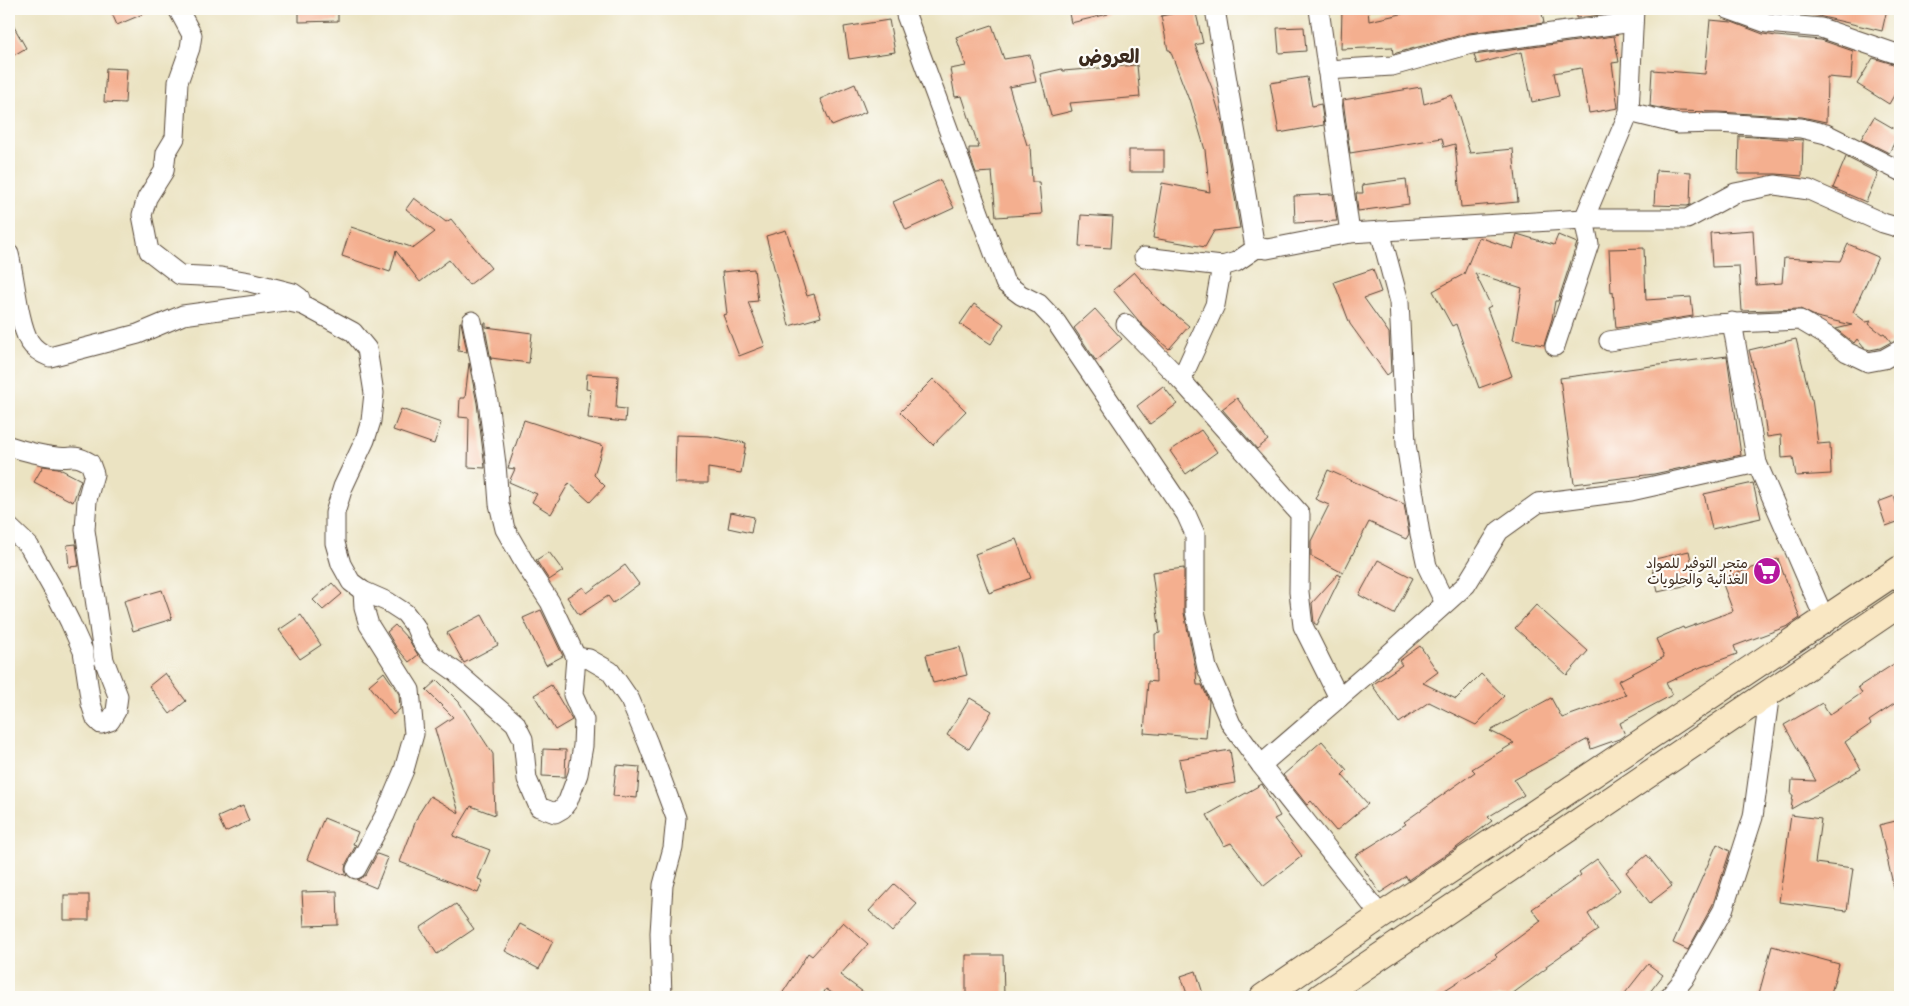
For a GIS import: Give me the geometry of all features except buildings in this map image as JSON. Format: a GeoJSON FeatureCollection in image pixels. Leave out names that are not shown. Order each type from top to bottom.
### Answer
{"type":"FeatureCollection","features":[{"type":"Feature","properties":{"kind":"main road"},"geometry":{"type":"LineString","coordinates":[[1263,997],[1381,916],[1900,570]]}},
{"type":"Feature","properties":{"kind":"main road"},"geometry":{"type":"LineString","coordinates":[[1320,997],[1900,604]]}},
{"type":"Feature","properties":{"kind":"main road"},"geometry":{"type":"LineString","coordinates":[[1728,685],[1745,709]]}},
{"type":"Feature","properties":{"kind":"street"},"geometry":{"type":"LineString","coordinates":[[178,9],[192,35],[190,48],[178,82],[175,138],[166,153],[164,171],[147,198],[142,215],[149,251],[180,275],[220,276],[250,282],[293,294],[302,299],[304,305]]}},
{"type":"Feature","properties":{"kind":"street"},"geometry":{"type":"LineString","coordinates":[[906,9],[906,15],[1004,283],[1038,304],[1056,322],[1196,534],[1195,611],[1207,668],[1231,724],[1261,765],[1381,916]]}},
{"type":"Feature","properties":{"kind":"street"},"geometry":{"type":"LineString","coordinates":[[1215,9],[1254,242],[1258,248]]}},
{"type":"Feature","properties":{"kind":"street"},"geometry":{"type":"LineString","coordinates":[[1319,9],[1350,233]]}},
{"type":"Feature","properties":{"kind":"street"},"geometry":{"type":"LineString","coordinates":[[1728,9],[1767,22],[1821,28],[1900,55]]}},
{"type":"Feature","properties":{"kind":"street"},"geometry":{"type":"LineString","coordinates":[[1328,70],[1392,66],[1470,44],[1634,15],[1630,112],[1584,219],[1589,244],[1555,346]]}},
{"type":"Feature","properties":{"kind":"street"},"geometry":{"type":"LineString","coordinates":[[1630,112],[1678,124],[1717,123],[1801,128],[1826,134],[1900,171]]}},
{"type":"Feature","properties":{"kind":"street"},"geometry":{"type":"LineString","coordinates":[[1144,257],[1222,266],[1236,262],[1258,248],[1267,249],[1350,233],[1584,219],[1687,219],[1735,193],[1775,185],[1809,190],[1883,223],[1900,228]]}},
{"type":"Feature","properties":{"kind":"street"},"geometry":{"type":"LineString","coordinates":[[1380,231],[1399,302],[1406,444],[1420,534],[1427,566],[1445,603]]}},
{"type":"Feature","properties":{"kind":"street"},"geometry":{"type":"LineString","coordinates":[[9,254],[23,325],[30,342],[40,353],[50,357],[138,334],[184,315],[285,301],[304,305],[353,332],[368,348],[374,393],[371,421],[366,440],[343,487],[335,513],[335,543],[342,564],[351,582],[363,591],[388,602],[405,613],[432,655],[456,672],[515,722],[523,738],[527,779],[533,797],[539,807],[555,813],[562,809],[568,801],[578,774],[583,746],[584,720],[573,695],[576,657],[550,602],[505,529],[499,504],[488,401],[472,321]]}},
{"type":"Feature","properties":{"kind":"street"},"geometry":{"type":"LineString","coordinates":[[1181,380],[1215,305],[1222,266]]}},
{"type":"Feature","properties":{"kind":"street"},"geometry":{"type":"LineString","coordinates":[[1609,341],[1732,322],[1800,320],[1827,336],[1847,352],[1868,362],[1884,359],[1900,350]]}},
{"type":"Feature","properties":{"kind":"street"},"geometry":{"type":"LineString","coordinates":[[1732,322],[1757,463],[1825,620]]}},
{"type":"Feature","properties":{"kind":"street"},"geometry":{"type":"LineString","coordinates":[[1126,324],[1181,380],[1300,514],[1299,592],[1303,626],[1339,698]]}},
{"type":"Feature","properties":{"kind":"street"},"geometry":{"type":"LineString","coordinates":[[9,446],[31,453],[58,457],[79,456],[90,463],[94,474],[87,500],[85,530],[104,660],[118,696],[116,710],[110,722],[101,724],[96,719],[91,704],[83,651],[58,596],[28,546],[9,527]]}},
{"type":"Feature","properties":{"kind":"street"},"geometry":{"type":"LineString","coordinates":[[1261,765],[1466,584],[1499,531],[1538,504],[1631,491],[1757,463]]}},
{"type":"Feature","properties":{"kind":"street"},"geometry":{"type":"LineString","coordinates":[[356,869],[385,815],[404,770],[414,734],[410,690],[369,625],[364,608],[363,591]]}},
{"type":"Feature","properties":{"kind":"street"},"geometry":{"type":"LineString","coordinates":[[576,657],[589,659],[610,670],[630,700],[676,818],[673,848],[663,885],[660,933],[662,997]]}},
{"type":"Feature","properties":{"kind":"street"},"geometry":{"type":"LineString","coordinates":[[1669,997],[1684,979],[1723,910],[1753,817],[1770,692]]}},
{"type":"Feature","properties":{"kind":"place","name":"متجر التوفير للمواد الغذائية والحلويات"},"geometry":{"type":"Point","coordinates":[1767,571]}},
{"type":"Feature","properties":{"kind":"district","name":"العروض"},"geometry":{"type":"Point","coordinates":[1109,56]}}]}
